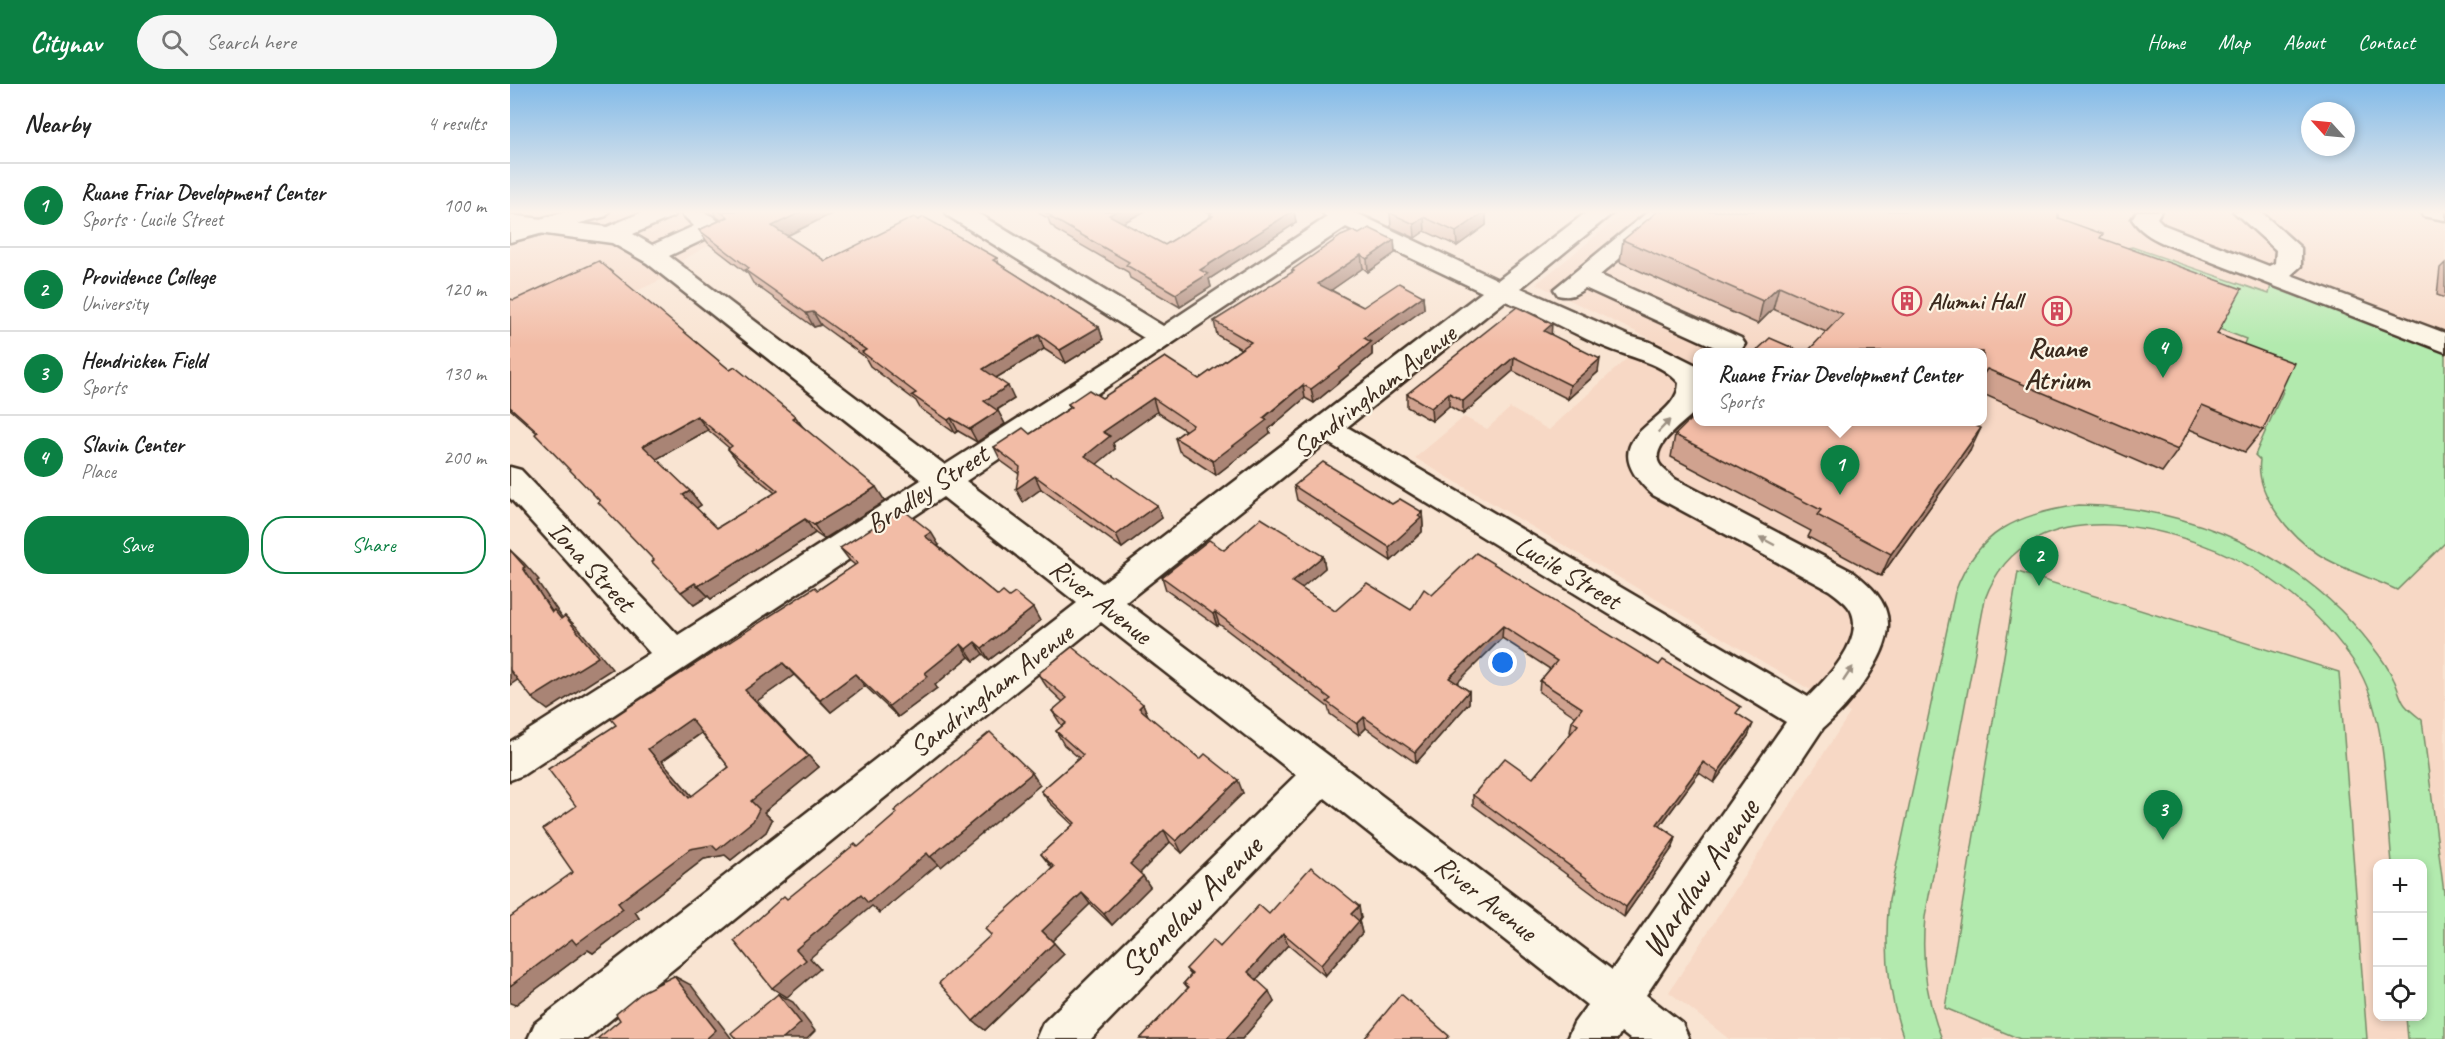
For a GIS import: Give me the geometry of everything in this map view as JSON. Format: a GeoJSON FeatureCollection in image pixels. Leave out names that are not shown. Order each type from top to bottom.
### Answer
{"type":"FeatureCollection","features":[{"type":"Feature","properties":{"kind":"street","name":"River Avenue"},"geometry":{"type":"LineString","coordinates":[[673,256],[942,479],[1666,1039]]}},
{"type":"Feature","properties":{"kind":"street"},"geometry":{"type":"LineString","coordinates":[[1029,256],[1163,338]]}},
{"type":"Feature","properties":{"kind":"street","name":"Bradley Street"},"geometry":{"type":"LineString","coordinates":[[510,763],[942,479],[1163,338],[1280,256]]}},
{"type":"Feature","properties":{"kind":"street"},"geometry":{"type":"LineString","coordinates":[[1427,256],[1502,291],[1545,308],[1609,256]]}},
{"type":"Feature","properties":{"kind":"street","name":"Sandringham Avenue"},"geometry":{"type":"LineString","coordinates":[[551,1039],[1102,602],[1547,256]]}},
{"type":"Feature","properties":{"kind":"street"},"geometry":{"type":"LineString","coordinates":[[2222,256],[2445,343]]}},
{"type":"Feature","properties":{"kind":"street"},"geometry":{"type":"LineString","coordinates":[[2273,275],[2288,266],[2289,256]]}},
{"type":"Feature","properties":{"kind":"street"},"geometry":{"type":"LineString","coordinates":[[1582,277],[1731,345]]}},
{"type":"Feature","properties":{"kind":"street","name":"Wardlaw Avenue"},"geometry":{"type":"LineString","coordinates":[[1545,308],[1620,343],[1640,348],[1684,371],[1693,382],[1690,398],[1644,450],[1642,467],[1651,477],[1841,581],[1854,591],[1866,608],[1871,621],[1869,641],[1834,695],[1810,717],[1590,1039]]}},
{"type":"Feature","properties":{"kind":"street","name":"Lucile Street"},"geometry":{"type":"LineString","coordinates":[[1326,428],[1810,717]]}},
{"type":"Feature","properties":{"kind":"street","name":"Iona Street"},"geometry":{"type":"LineString","coordinates":[[510,478],[674,655]]}},
{"type":"Feature","properties":{"kind":"street","name":"Stonelaw Avenue"},"geometry":{"type":"LineString","coordinates":[[1059,1039],[1324,773]]}},
{"type":"Feature","properties":{"kind":"shaded area"},"geometry":{"type":"Polygon","coordinates":[[[510,256],[691,256],[674,265],[674,274],[553,329],[510,299],[510,256]]]}},
{"type":"Feature","properties":{"kind":"shaded area"},"geometry":{"type":"Polygon","coordinates":[[[1571,256],[2445,256],[2445,1039],[1729,1039],[1669,992],[1850,713],[1415,458],[1464,417],[1487,429],[1510,408],[1549,430],[1649,338],[1536,284],[1571,256]]]}},
{"type":"Feature","properties":{"kind":"green space"},"geometry":{"type":"Polygon","coordinates":[[[2096,256],[2157,256],[2269,294],[2273,275],[2445,340],[2445,543],[2397,590],[2318,554],[2296,536],[2277,513],[2263,486],[2260,460],[2255,455],[2284,389],[2243,346],[2246,339],[2217,328],[2096,256]]]}},
{"type":"Feature","properties":{"kind":"green space"},"geometry":{"type":"Polygon","coordinates":[[[2078,505],[2120,508],[2162,515],[2202,526],[2241,542],[2278,562],[2312,586],[2344,614],[2381,658],[2392,676],[2403,703],[2422,720],[2445,901],[2445,1039],[2408,1039],[2406,1021],[2427,1021],[2427,859],[2392,859],[2387,791],[2376,715],[2360,672],[2351,658],[2320,620],[2295,598],[2269,578],[2236,559],[2198,543],[2156,531],[2114,525],[2073,527],[2036,539],[2006,562],[1985,599],[1925,917],[1926,979],[1932,1009],[1942,1039],[1904,1039],[1894,1005],[1888,970],[1889,900],[1955,592],[1964,571],[1988,540],[2002,529],[2018,521],[2056,509],[2078,505]]]}},
{"type":"Feature","properties":{"kind":"green space"},"geometry":{"type":"Polygon","coordinates":[[[2018,572],[2339,672],[2367,1039],[2020,1039],[1945,1008],[2018,572]]]}},
{"type":"Feature","properties":{"kind":"building"},"geometry":{"type":"Polygon","coordinates":[[[733,256],[817,256],[825,261],[836,256],[993,256],[997,258],[993,260],[1099,327],[1060,350],[1039,335],[983,369],[1008,386],[984,401],[998,411],[970,429],[951,418],[948,420],[912,395],[916,393],[862,352],[866,350],[813,312],[806,313],[745,270],[749,268],[733,256]]]}},
{"type":"Feature","properties":{"kind":"building"},"geometry":{"type":"Polygon","coordinates":[[[1118,256],[1223,256],[1200,270],[1208,274],[1176,294],[1126,265],[1129,262],[1118,256]]]}},
{"type":"Feature","properties":{"kind":"building"},"geometry":{"type":"Polygon","coordinates":[[[1313,256],[1360,256],[1318,284],[1363,307],[1399,283],[1423,296],[1364,338],[1371,342],[1338,369],[1311,389],[1303,385],[1263,418],[1267,420],[1213,461],[1175,438],[1193,425],[1153,398],[1103,432],[1110,436],[1085,456],[1157,505],[1116,535],[1035,476],[1016,489],[1020,467],[994,447],[1023,428],[1030,434],[1072,407],[1068,404],[1089,390],[1102,398],[1165,357],[1199,379],[1251,342],[1214,321],[1294,271],[1292,270],[1313,256]]]}},
{"type":"Feature","properties":{"kind":"building"},"geometry":{"type":"Polygon","coordinates":[[[1659,256],[2149,256],[2242,289],[2217,334],[2294,363],[2263,430],[2202,405],[2178,450],[1987,369],[1987,348],[1811,348],[1843,314],[1779,286],[1763,301],[1659,256]]]}},
{"type":"Feature","properties":{"kind":"building"},"geometry":{"type":"Polygon","coordinates":[[[599,261],[730,370],[735,367],[795,416],[792,418],[876,487],[814,525],[805,519],[698,586],[695,583],[681,592],[652,562],[654,560],[598,502],[600,501],[535,434],[538,432],[510,407],[510,299],[514,300],[599,261]],[[697,416],[643,446],[690,491],[683,495],[717,528],[778,491],[728,449],[732,446],[697,416]]]}},
{"type":"Feature","properties":{"kind":"building"},"geometry":{"type":"Polygon","coordinates":[[[1517,307],[1552,324],[1544,331],[1600,359],[1570,385],[1514,357],[1463,401],[1449,393],[1431,408],[1407,394],[1517,307]]]}},
{"type":"Feature","properties":{"kind":"building"},"geometry":{"type":"Polygon","coordinates":[[[1770,338],[1793,348],[1759,348],[1770,338]]]}},
{"type":"Feature","properties":{"kind":"building"},"geometry":{"type":"Polygon","coordinates":[[[1693,417],[1693,426],[1976,426],[1981,428],[1891,554],[1817,515],[1821,510],[1675,435],[1693,417]]]}},
{"type":"Feature","properties":{"kind":"building"},"geometry":{"type":"Polygon","coordinates":[[[1323,462],[1392,504],[1400,499],[1422,512],[1418,516],[1421,518],[1389,547],[1294,486],[1323,462]]]}},
{"type":"Feature","properties":{"kind":"building"},"geometry":{"type":"Polygon","coordinates":[[[902,509],[931,532],[925,536],[998,596],[1003,592],[1009,597],[1015,593],[1033,608],[982,648],[975,642],[966,649],[961,644],[925,673],[928,676],[889,706],[855,674],[820,700],[783,663],[745,690],[808,756],[751,801],[759,809],[753,821],[717,850],[712,845],[690,849],[618,903],[623,909],[576,944],[572,939],[510,986],[510,917],[573,872],[543,829],[576,806],[548,769],[616,725],[611,719],[632,705],[815,587],[818,590],[858,563],[840,548],[902,509]],[[691,719],[648,749],[689,798],[729,767],[691,719]]]}},
{"type":"Feature","properties":{"kind":"building"},"geometry":{"type":"Polygon","coordinates":[[[1261,518],[1323,556],[1292,582],[1335,611],[1367,583],[1411,610],[1424,589],[1432,595],[1476,553],[1659,665],[1663,660],[1741,707],[1736,713],[1753,724],[1718,772],[1703,762],[1657,824],[1676,837],[1626,907],[1473,795],[1505,758],[1533,778],[1578,725],[1572,721],[1582,708],[1540,681],[1557,661],[1503,626],[1449,678],[1469,691],[1415,752],[1364,717],[1357,724],[1327,702],[1331,699],[1215,612],[1213,614],[1162,577],[1209,540],[1224,550],[1261,518]]]}},
{"type":"Feature","properties":{"kind":"building"},"geometry":{"type":"Polygon","coordinates":[[[510,550],[525,567],[523,568],[552,612],[554,610],[561,619],[565,616],[598,657],[532,698],[510,670],[510,550]]]}},
{"type":"Feature","properties":{"kind":"building"},"geometry":{"type":"Polygon","coordinates":[[[1072,647],[1143,704],[1139,708],[1200,759],[1205,754],[1238,780],[1176,841],[1164,830],[1130,864],[1143,876],[1104,914],[1082,893],[1042,931],[1054,943],[973,1021],[939,983],[991,935],[985,929],[1054,867],[1041,854],[1075,823],[1041,791],[1083,755],[1056,731],[1066,723],[1052,711],[1067,698],[1038,674],[1072,647]]]}},
{"type":"Feature","properties":{"kind":"building"},"geometry":{"type":"Polygon","coordinates":[[[990,732],[1032,773],[930,857],[927,853],[868,903],[861,895],[796,949],[806,960],[772,988],[734,941],[784,896],[787,899],[855,844],[858,847],[897,813],[894,811],[990,732]]]}},
{"type":"Feature","properties":{"kind":"building"},"geometry":{"type":"Polygon","coordinates":[[[1311,867],[1359,906],[1351,914],[1359,921],[1321,965],[1283,933],[1248,972],[1269,991],[1226,1039],[1140,1039],[1189,987],[1184,983],[1192,974],[1186,969],[1213,940],[1220,947],[1259,905],[1269,914],[1311,867]]]}},
{"type":"Feature","properties":{"kind":"building"},"geometry":{"type":"Polygon","coordinates":[[[674,976],[716,1030],[706,1039],[597,1039],[620,1020],[616,1014],[644,991],[674,976]]]}},
{"type":"Feature","properties":{"kind":"building"},"geometry":{"type":"Polygon","coordinates":[[[778,994],[801,1023],[783,1039],[736,1039],[731,1033],[778,994]]]}},
{"type":"Feature","properties":{"kind":"building"},"geometry":{"type":"Polygon","coordinates":[[[1401,994],[1449,1036],[1447,1039],[1364,1039],[1401,994]]]}},
{"type":"Feature","properties":{"kind":"place","name":"Alumni Hall"},"geometry":{"type":"Point","coordinates":[1907,301]}},
{"type":"Feature","properties":{"kind":"place","name":"Ruane Atrium"},"geometry":{"type":"Point","coordinates":[2057,311]}},
{"type":"Feature","properties":{"kind":"place","name":"Slavin Center"},"geometry":{"type":"Point","coordinates":[2163,378]}},
{"type":"Feature","properties":{"kind":"place","name":"Ruane Friar Development Center"},"geometry":{"type":"Point","coordinates":[1840,495]}},
{"type":"Feature","properties":{"kind":"place","name":"Providence College"},"geometry":{"type":"Point","coordinates":[2039,586]}},
{"type":"Feature","properties":{"kind":"place","name":"Hendricken Field"},"geometry":{"type":"Point","coordinates":[2163,840]}}]}
